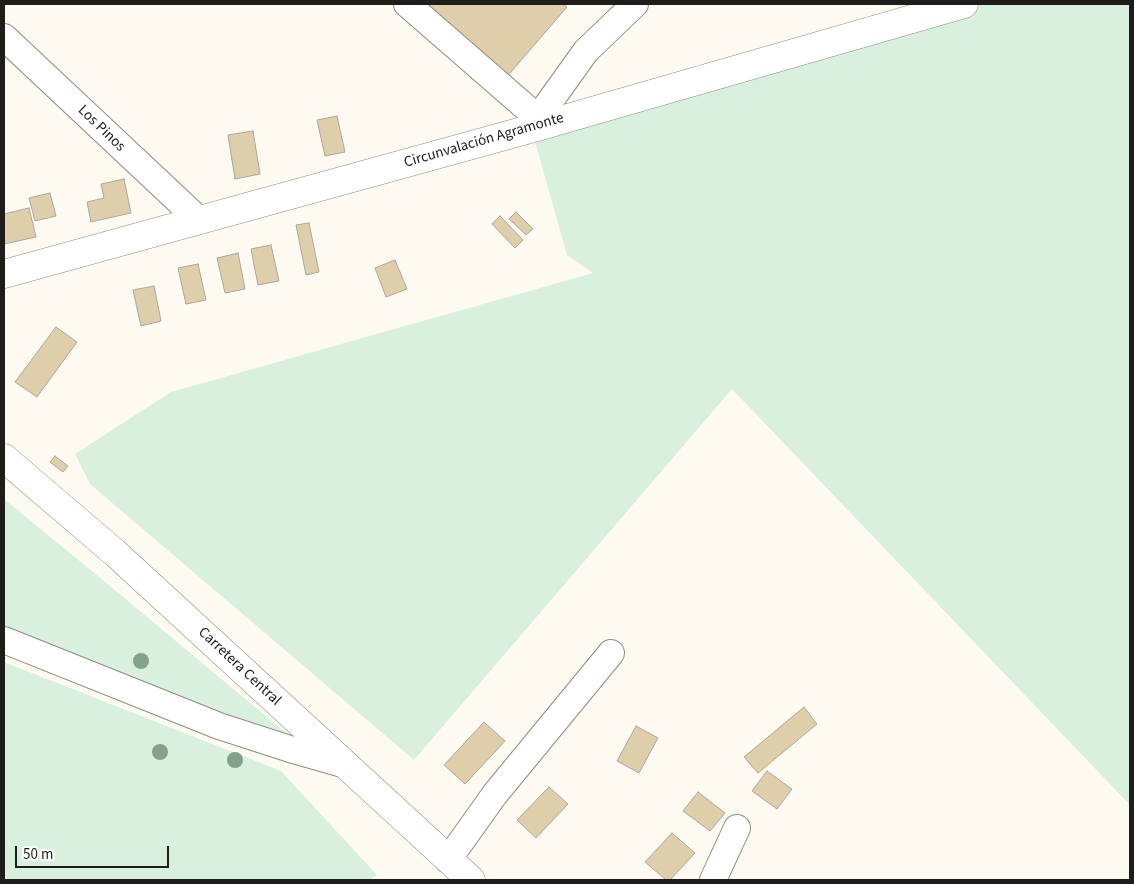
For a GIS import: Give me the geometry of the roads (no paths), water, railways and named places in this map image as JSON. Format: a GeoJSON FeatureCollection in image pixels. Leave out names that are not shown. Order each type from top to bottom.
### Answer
{"type":"FeatureCollection","features":[{"type":"Feature","properties":{"kind":"main road","name":"Circunvalación Agramonte"},"geometry":{"type":"LineString","coordinates":[[4,274],[964,4]]}},
{"type":"Feature","properties":{"kind":"main road"},"geometry":{"type":"LineString","coordinates":[[4,438],[50,481],[101,541]]}},
{"type":"Feature","properties":{"kind":"main road","name":"Carretera Central"},"geometry":{"type":"LineString","coordinates":[[4,458],[101,541],[471,880]]}},
{"type":"Feature","properties":{"kind":"street"},"geometry":{"type":"LineString","coordinates":[[406,4],[534,124],[586,51],[635,4]]}},
{"type":"Feature","properties":{"kind":"street","name":"Los Pinos"},"geometry":{"type":"LineString","coordinates":[[4,37],[199,220]]}},
{"type":"Feature","properties":{"kind":"street"},"geometry":{"type":"LineString","coordinates":[[4,640],[220,726],[346,765]]}},
{"type":"Feature","properties":{"kind":"street"},"geometry":{"type":"LineString","coordinates":[[448,860],[495,794],[611,653]]}},
{"type":"Feature","properties":{"kind":"street"},"geometry":{"type":"LineString","coordinates":[[713,880],[737,828]]}}]}
